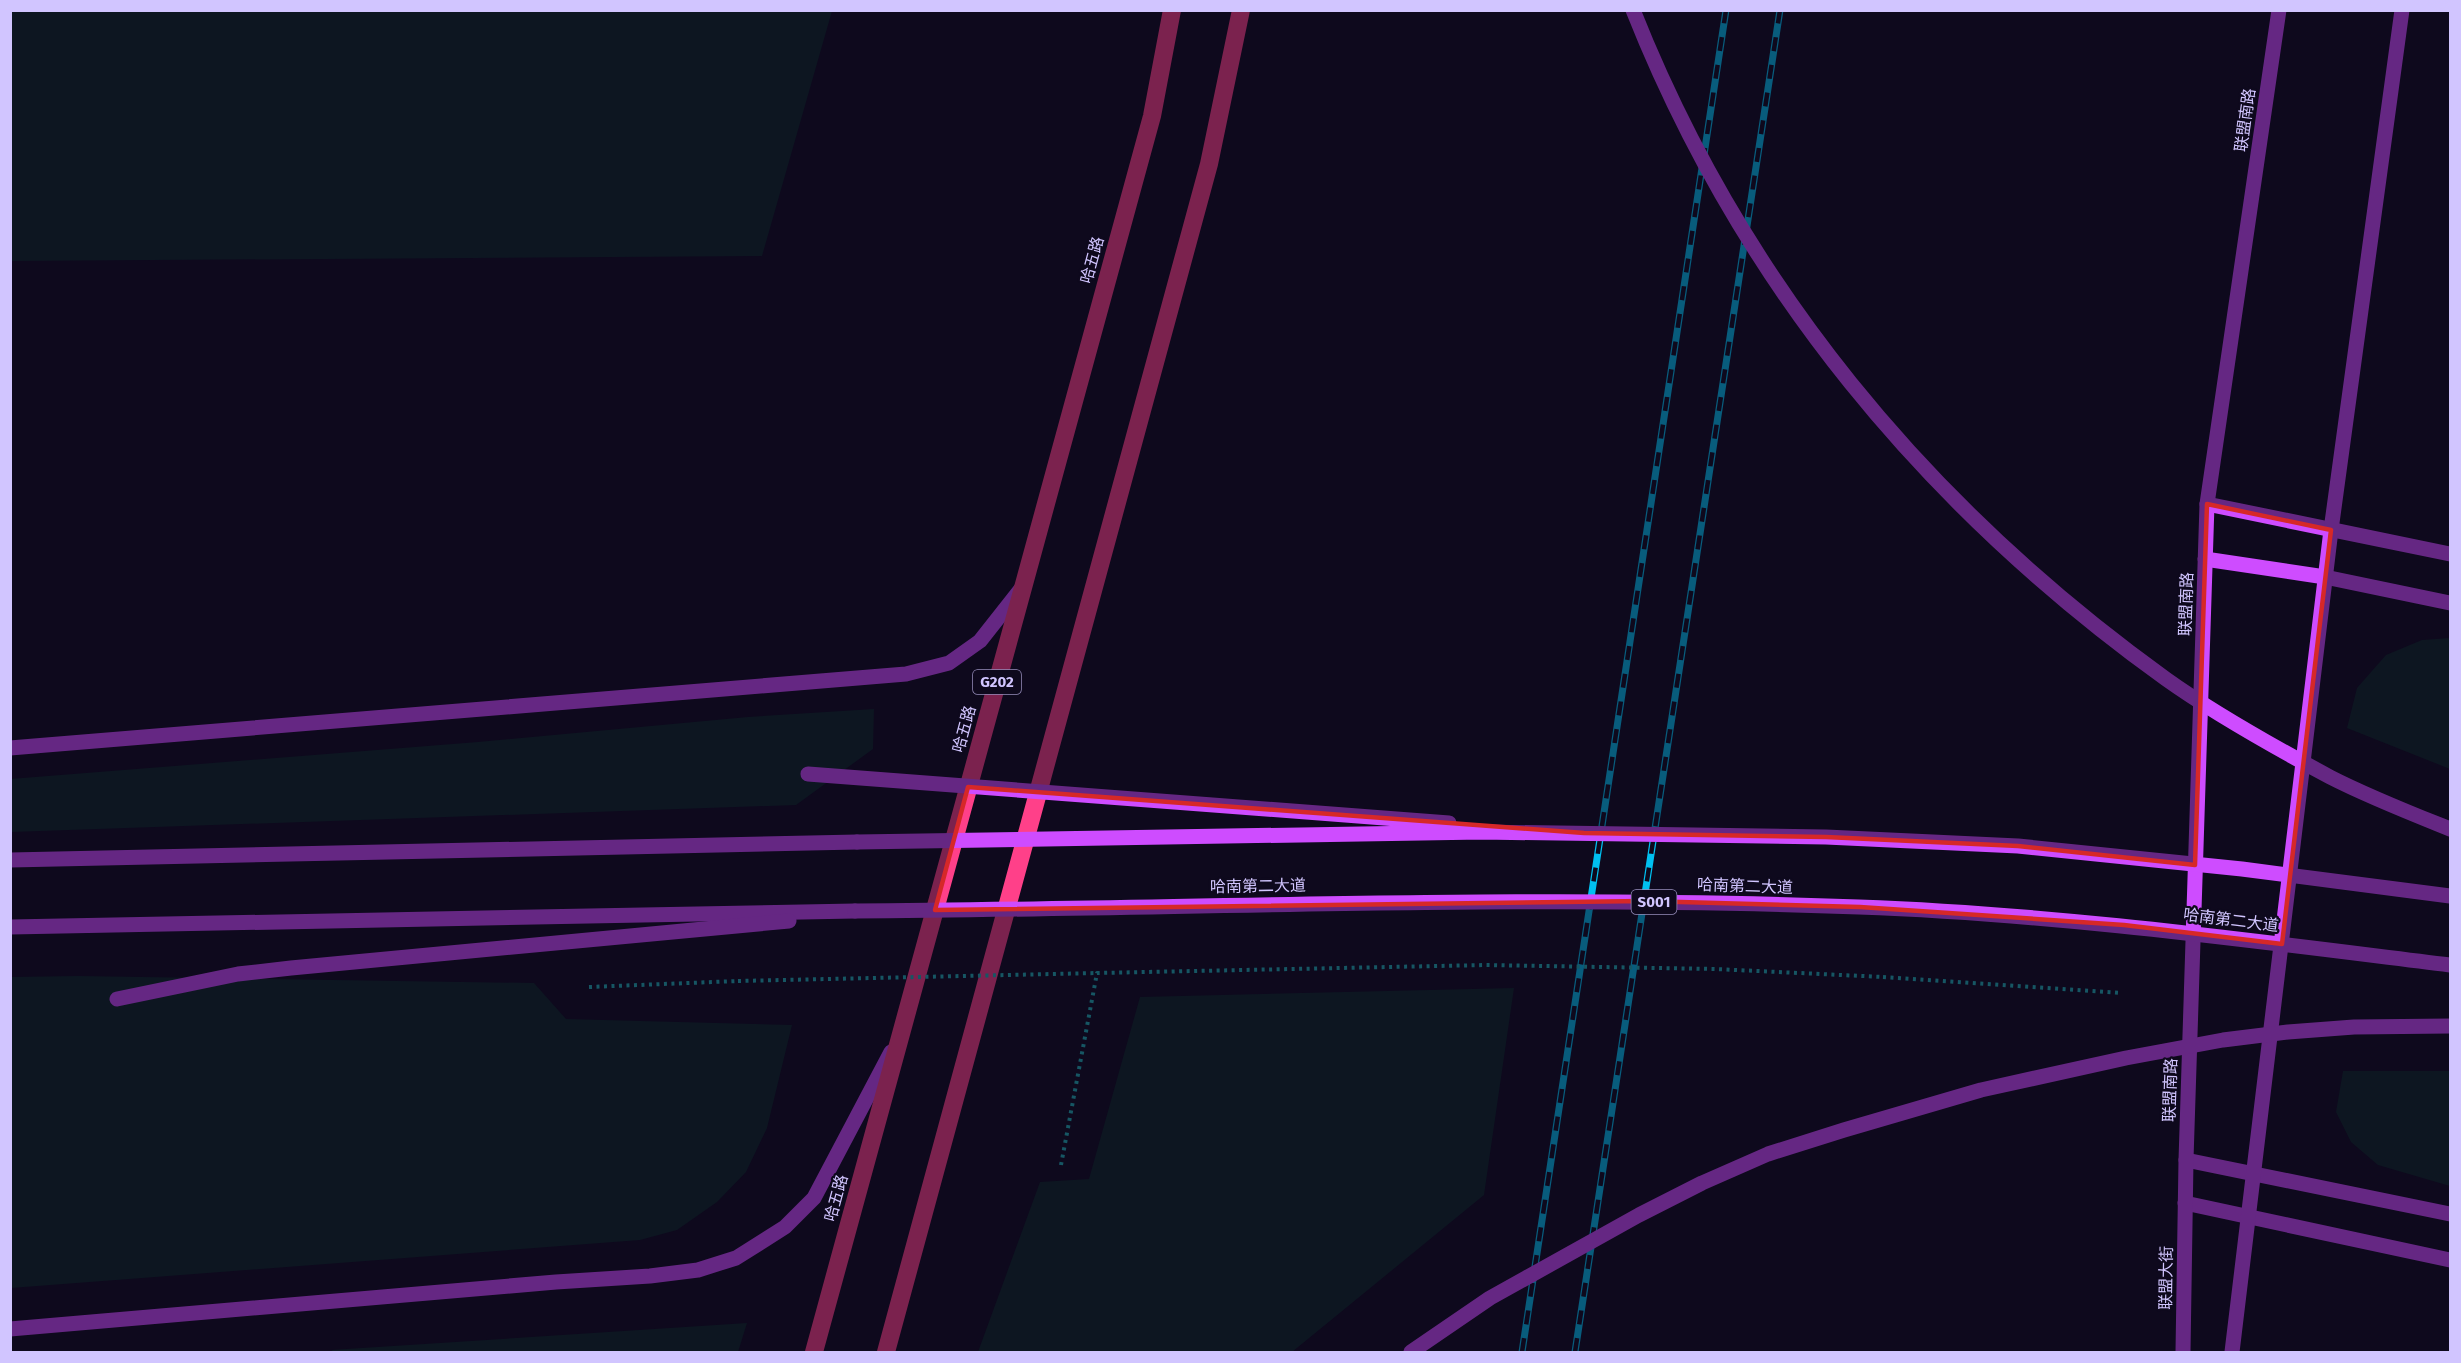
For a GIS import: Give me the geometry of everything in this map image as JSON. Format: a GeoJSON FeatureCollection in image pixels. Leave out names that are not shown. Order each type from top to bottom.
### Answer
{"type":"FeatureCollection","features":[{"type":"Feature","properties":{"kind":"highway","name":"哈五路"},"geometry":{"type":"LineString","coordinates":[[814,1353],[1152,116],[1172,10]]}},
{"type":"Feature","properties":{"kind":"highway"},"geometry":{"type":"LineString","coordinates":[[886,1353],[1209,164],[1241,10]]}},
{"type":"Feature","properties":{"kind":"main road"},"geometry":{"type":"LineString","coordinates":[[1633,10],[1680,119],[1751,243],[1796,312],[1834,364],[1883,424],[1941,487],[2008,553],[2059,597],[2168,681],[2332,778],[2380,801],[2451,829]]}},
{"type":"Feature","properties":{"kind":"main road","name":"联盟南路"},"geometry":{"type":"LineString","coordinates":[[2185,1203],[2207,504],[2279,10]]}},
{"type":"Feature","properties":{"kind":"main road"},"geometry":{"type":"LineString","coordinates":[[2232,1353],[2325,577],[2402,10]]}},
{"type":"Feature","properties":{"kind":"main road"},"geometry":{"type":"LineString","coordinates":[[2207,504],[2451,554]]}},
{"type":"Feature","properties":{"kind":"main road"},"geometry":{"type":"LineString","coordinates":[[2205,559],[2325,577],[2451,603]]}},
{"type":"Feature","properties":{"kind":"main road"},"geometry":{"type":"LineString","coordinates":[[10,748],[906,674],[949,663],[980,641],[1023,587]]}},
{"type":"Feature","properties":{"kind":"main road"},"geometry":{"type":"LineString","coordinates":[[808,774],[1584,833]]}},
{"type":"Feature","properties":{"kind":"main road"},"geometry":{"type":"LineString","coordinates":[[10,860],[857,842],[1482,832],[1584,833],[1826,837],[2018,846],[2242,869],[2451,896]]}},
{"type":"Feature","properties":{"kind":"main road","name":"哈南第二大道"},"geometry":{"type":"LineString","coordinates":[[10,927],[1234,904],[1632,901],[1860,907],[2124,925],[2451,965]]}},
{"type":"Feature","properties":{"kind":"main road"},"geometry":{"type":"LineString","coordinates":[[117,999],[238,974],[291,968],[903,911]]}},
{"type":"Feature","properties":{"kind":"main road"},"geometry":{"type":"LineString","coordinates":[[1411,1353],[1490,1298],[1639,1215],[1702,1183],[1768,1154],[1844,1130],[1981,1090],[2126,1058],[2223,1040],[2354,1027],[2451,1026]]}},
{"type":"Feature","properties":{"kind":"main road"},"geometry":{"type":"LineString","coordinates":[[10,1329],[650,1276],[698,1270],[736,1258],[785,1227],[814,1198],[902,1031]]}},
{"type":"Feature","properties":{"kind":"main road"},"geometry":{"type":"LineString","coordinates":[[2186,1160],[2451,1214]]}},
{"type":"Feature","properties":{"kind":"main road"},"geometry":{"type":"LineString","coordinates":[[2185,1203],[2451,1260]]}},
{"type":"Feature","properties":{"kind":"main road","name":"联盟大街"},"geometry":{"type":"LineString","coordinates":[[2183,1353],[2185,1203]]}},
{"type":"Feature","properties":{"kind":"path"},"geometry":{"type":"LineString","coordinates":[[589,987],[738,981],[1486,965],[1715,969],[1882,977],[2122,993]]}},
{"type":"Feature","properties":{"kind":"path"},"geometry":{"type":"LineString","coordinates":[[1060,1165],[1097,973]]}},
{"type":"Feature","properties":{"kind":"highlighted area"},"geometry":{"type":"Polygon","coordinates":[[[2207,504],[2331,530],[2282,944],[2124,925],[1860,907],[1644,901],[935,910],[968,787],[1584,833],[1826,837],[2018,846],[2195,865],[2207,504]]]}},
{"type":"Feature","properties":{"kind":"green space"},"geometry":{"type":"Polygon","coordinates":[[[10,11],[832,11],[762,256],[11,261],[10,11]]]}},
{"type":"Feature","properties":{"kind":"green space"},"geometry":{"type":"Polygon","coordinates":[[[2450,638],[2450,769],[2347,728],[2357,688],[2386,655],[2422,640],[2450,638]]]}},
{"type":"Feature","properties":{"kind":"green space"},"geometry":{"type":"Polygon","coordinates":[[[874,709],[873,749],[796,805],[11,832],[10,779],[478,742],[748,717],[874,709]]]}},
{"type":"Feature","properties":{"kind":"green space"},"geometry":{"type":"Polygon","coordinates":[[[11,977],[534,983],[566,1019],[792,1025],[767,1128],[746,1172],[717,1202],[677,1230],[640,1240],[11,1288],[11,977]]]}},
{"type":"Feature","properties":{"kind":"green space"},"geometry":{"type":"Polygon","coordinates":[[[1514,988],[1484,1195],[1292,1352],[978,1352],[1040,1182],[1089,1179],[1140,997],[1514,988]]]}},
{"type":"Feature","properties":{"kind":"green space"},"geometry":{"type":"Polygon","coordinates":[[[2343,1071],[2450,1071],[2450,1186],[2378,1165],[2351,1142],[2336,1112],[2343,1071]]]}},
{"type":"Feature","properties":{"kind":"green space"},"geometry":{"type":"Polygon","coordinates":[[[747,1323],[738,1352],[335,1352],[331,1350],[747,1323]]]}},
{"type":"Feature","properties":{"kind":"railway"},"geometry":{"type":"LineString","coordinates":[[1522,1352],[1726,10]]}},
{"type":"Feature","properties":{"kind":"railway"},"geometry":{"type":"LineString","coordinates":[[1575,1352],[1780,10]]}}]}
